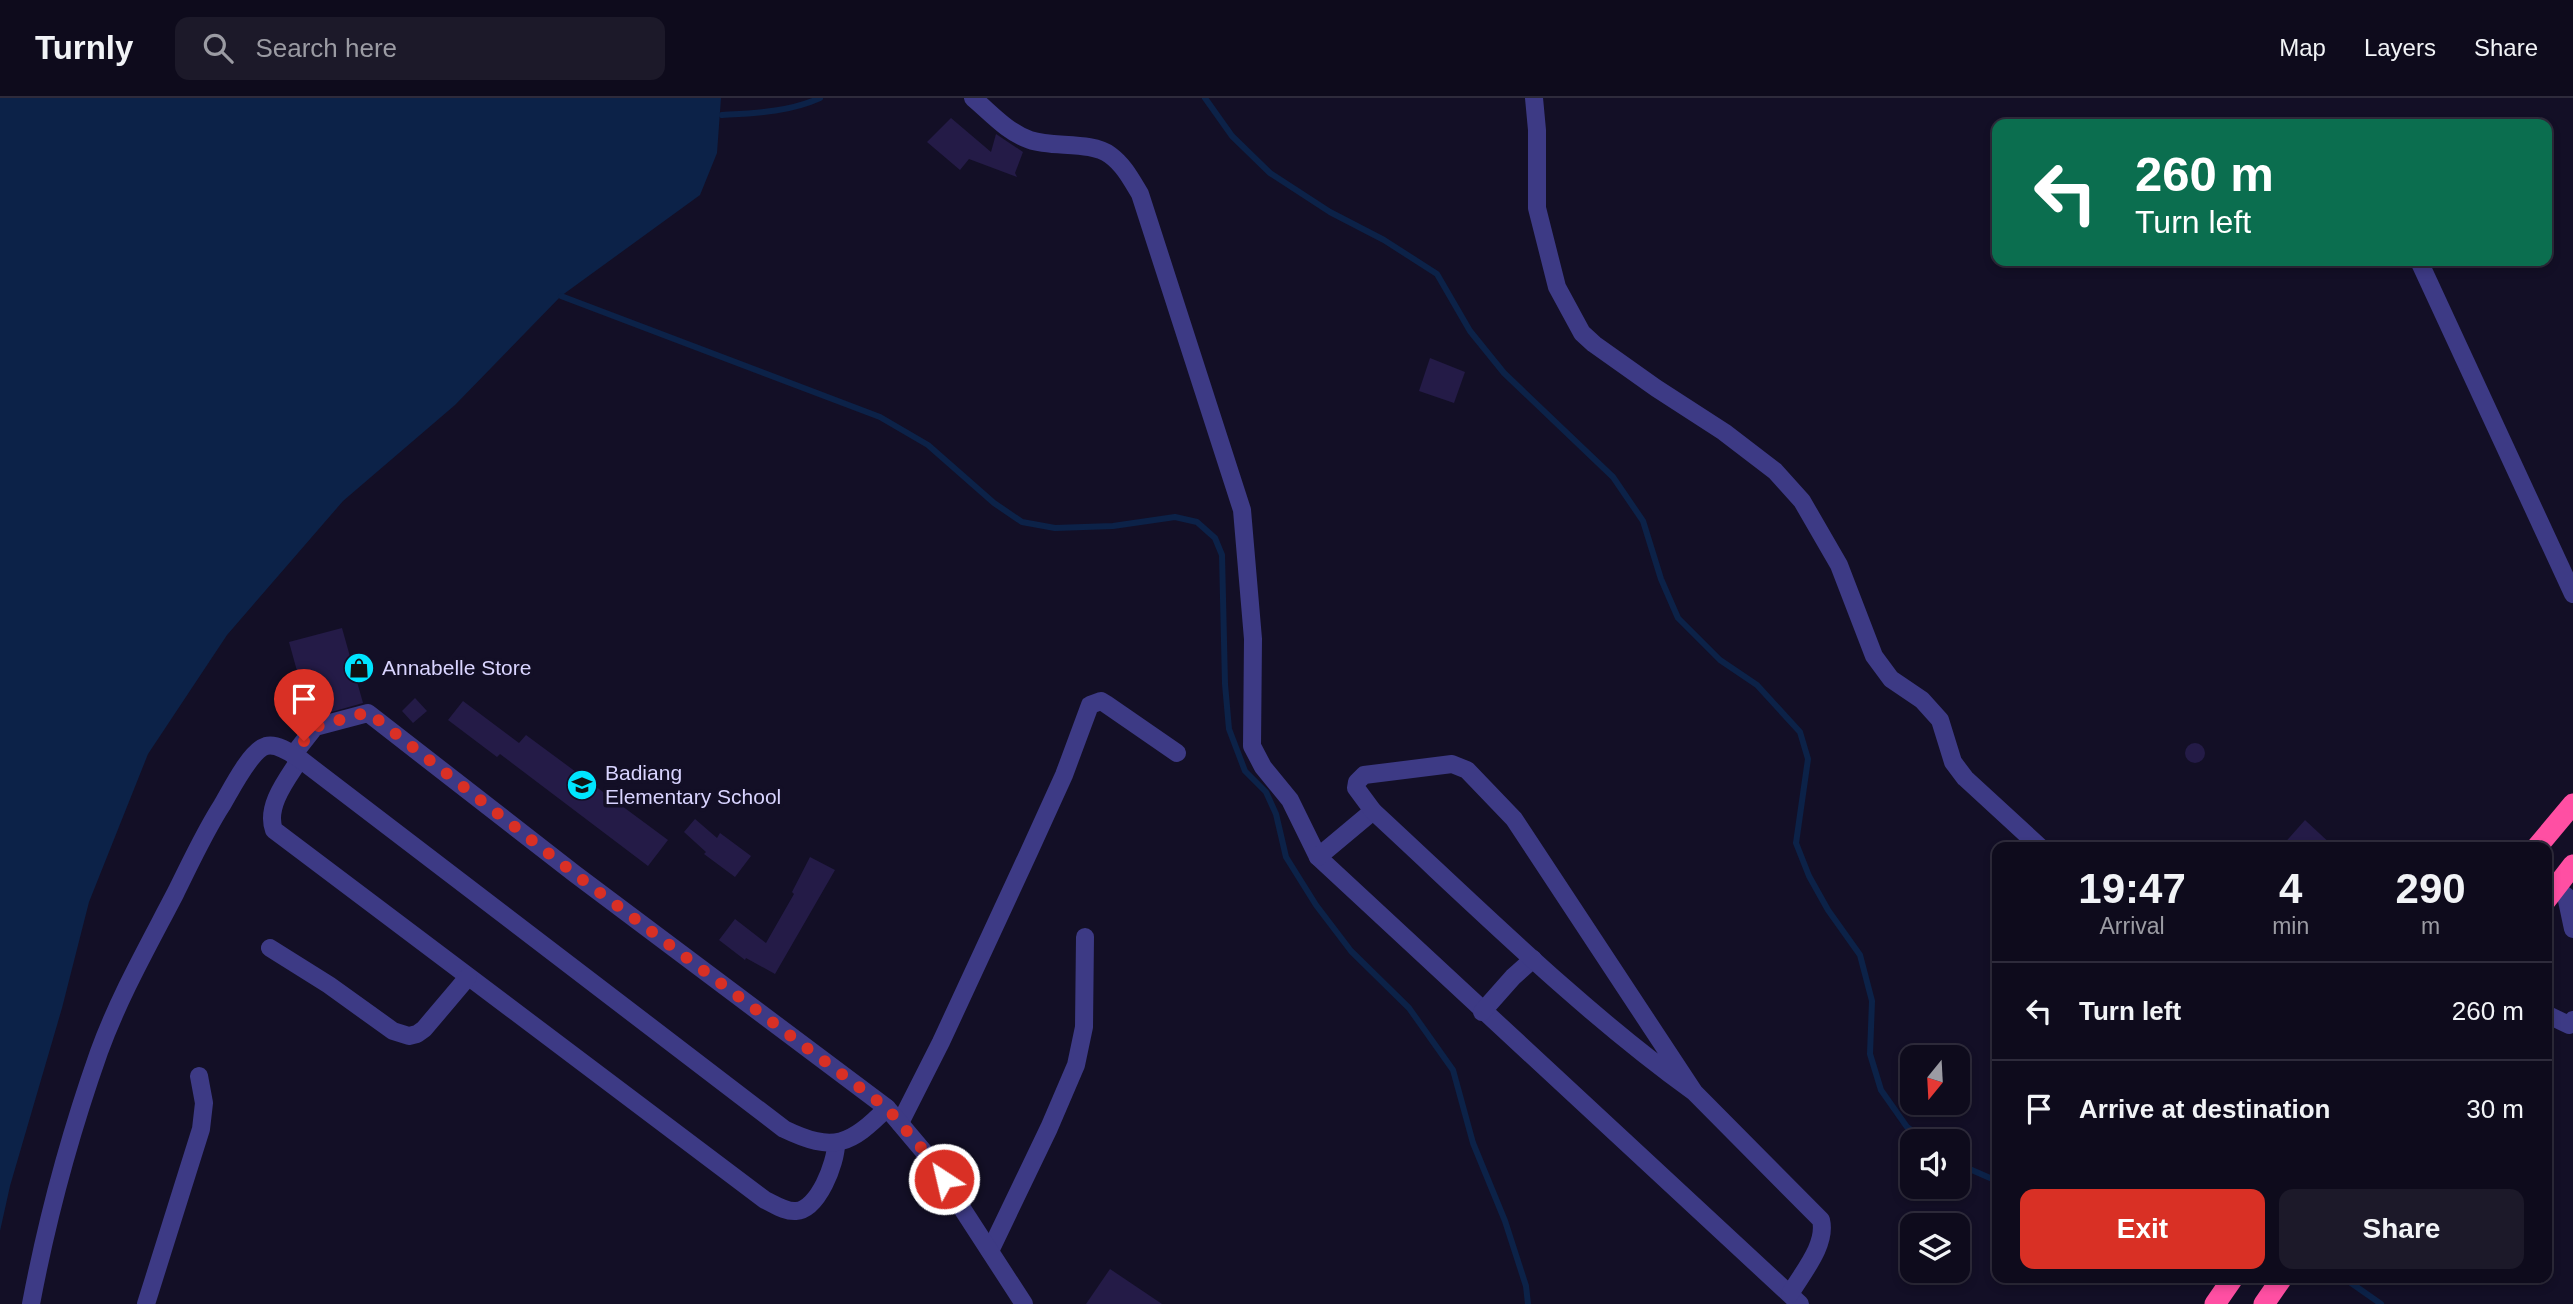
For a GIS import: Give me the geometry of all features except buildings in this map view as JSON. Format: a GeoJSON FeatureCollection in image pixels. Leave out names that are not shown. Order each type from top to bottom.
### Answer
{"type":"FeatureCollection","features":[{"type":"Feature","properties":{"kind":"highway"},"geometry":{"type":"LineString","coordinates":[[2541,842],[2573,804]]}},
{"type":"Feature","properties":{"kind":"highway"},"geometry":{"type":"LineString","coordinates":[[2552,893],[2573,865]]}},
{"type":"Feature","properties":{"kind":"highway"},"geometry":{"type":"LineString","coordinates":[[2215,1304],[2230,1283]]}},
{"type":"Feature","properties":{"kind":"highway"},"geometry":{"type":"LineString","coordinates":[[2264,1304],[2279,1283]]}},
{"type":"Feature","properties":{"kind":"street"},"geometry":{"type":"LineString","coordinates":[[973,98],[1016,134],[1041,142],[1100,150],[1111,156],[1126,171],[1140,194],[1242,510],[1253,639],[1252,746],[1263,766],[1290,800],[1318,857],[1482,1012],[1795,1299],[1821,1240],[1824,1229],[1821,1220],[1694,1092],[1639,1052],[1533,959],[1373,811],[1356,788],[1357,782],[1364,775],[1452,764],[1467,770],[1514,819],[1694,1092]]}},
{"type":"Feature","properties":{"kind":"street"},"geometry":{"type":"LineString","coordinates":[[1534,98],[1537,130],[1536,208],[1557,287],[1582,332],[1594,344],[1724,432],[1775,471],[1802,501],[1839,565],[1874,656],[1891,679],[1922,700],[1940,720],[1953,762],[1965,778],[2035,842]]}},
{"type":"Feature","properties":{"kind":"street"},"geometry":{"type":"LineString","coordinates":[[2421,266],[2573,594]]}},
{"type":"Feature","properties":{"kind":"street"},"geometry":{"type":"LineString","coordinates":[[900,1123],[942,1042],[1039,830],[1064,775],[1090,705],[1101,701],[1177,753]]}},
{"type":"Feature","properties":{"kind":"street"},"geometry":{"type":"LineString","coordinates":[[836,1144],[832,1168],[811,1202],[801,1210],[793,1212],[783,1209],[765,1199],[274,830],[272,811],[297,757],[315,727],[368,712],[575,874],[887,1108],[930,1158],[1024,1304]]}},
{"type":"Feature","properties":{"kind":"street"},"geometry":{"type":"LineString","coordinates":[[31,1304],[38,1263],[73,1132],[99,1051],[125,991],[209,826],[253,756],[264,746],[270,745],[297,757],[785,1129],[802,1138],[836,1144],[867,1128],[887,1108]]}},
{"type":"Feature","properties":{"kind":"street"},"geometry":{"type":"LineString","coordinates":[[1318,857],[1373,811]]}},
{"type":"Feature","properties":{"kind":"street"},"geometry":{"type":"LineString","coordinates":[[2552,894],[2566,896],[2573,929]]}},
{"type":"Feature","properties":{"kind":"street"},"geometry":{"type":"LineString","coordinates":[[990,1251],[1076,1065],[1084,1027],[1085,937]]}},
{"type":"Feature","properties":{"kind":"street"},"geometry":{"type":"LineString","coordinates":[[270,948],[329,985],[393,1031],[409,1036],[424,1028],[468,977]]}},
{"type":"Feature","properties":{"kind":"street"},"geometry":{"type":"LineString","coordinates":[[1482,1012],[1513,976],[1533,959]]}},
{"type":"Feature","properties":{"kind":"street"},"geometry":{"type":"LineString","coordinates":[[2552,1017],[2569,1025],[2573,1020]]}},
{"type":"Feature","properties":{"kind":"street"},"geometry":{"type":"LineString","coordinates":[[146,1304],[201,1129],[204,1104],[199,1076]]}},
{"type":"Feature","properties":{"kind":"water"},"geometry":{"type":"Polygon","coordinates":[[[0,98],[721,98],[717,153],[700,195],[561,296],[455,405],[343,501],[227,635],[148,754],[89,902],[0,1231],[0,98]]]}},
{"type":"Feature","properties":{"kind":"waterway"},"geometry":{"type":"LineString","coordinates":[[722,115],[784,109],[820,98]]}},
{"type":"Feature","properties":{"kind":"waterway"},"geometry":{"type":"LineString","coordinates":[[1205,98],[1232,136],[1270,173],[1330,212],[1384,240],[1437,274],[1470,331],[1504,373],[1613,477],[1643,521],[1661,579],[1678,618],[1720,660],[1757,685],[1800,732],[1808,759],[1796,843],[1809,876],[1828,910],[1860,955],[1872,1001],[1870,1054],[1881,1090],[1910,1129]]}},
{"type":"Feature","properties":{"kind":"waterway"},"geometry":{"type":"LineString","coordinates":[[561,296],[880,417],[928,445],[994,503],[1022,522],[1055,528],[1113,526],[1175,517],[1197,522],[1215,538],[1222,555],[1225,684],[1229,729],[1245,771],[1266,792],[1276,814],[1286,857],[1316,905],[1351,951],[1409,1008],[1453,1070],[1473,1143],[1505,1221],[1526,1286],[1528,1304]]}},
{"type":"Feature","properties":{"kind":"waterway"},"geometry":{"type":"LineString","coordinates":[[1970,1169],[1992,1179]]}},
{"type":"Feature","properties":{"kind":"waterway"},"geometry":{"type":"LineString","coordinates":[[2351,1283],[2381,1304]]}},
{"type":"Feature","properties":{"kind":"place","name":"Annabelle Store"},"geometry":{"type":"Point","coordinates":[359,668]}},
{"type":"Feature","properties":{"kind":"place","name":"Badiang Elementary School"},"geometry":{"type":"Point","coordinates":[582,785]}},
{"type":"Feature","properties":{"kind":"route"},"geometry":{"type":"LineString","coordinates":[[304,741],[315,727],[368,712],[575,874],[887,1108],[930,1158],[944,1179]]}}]}
